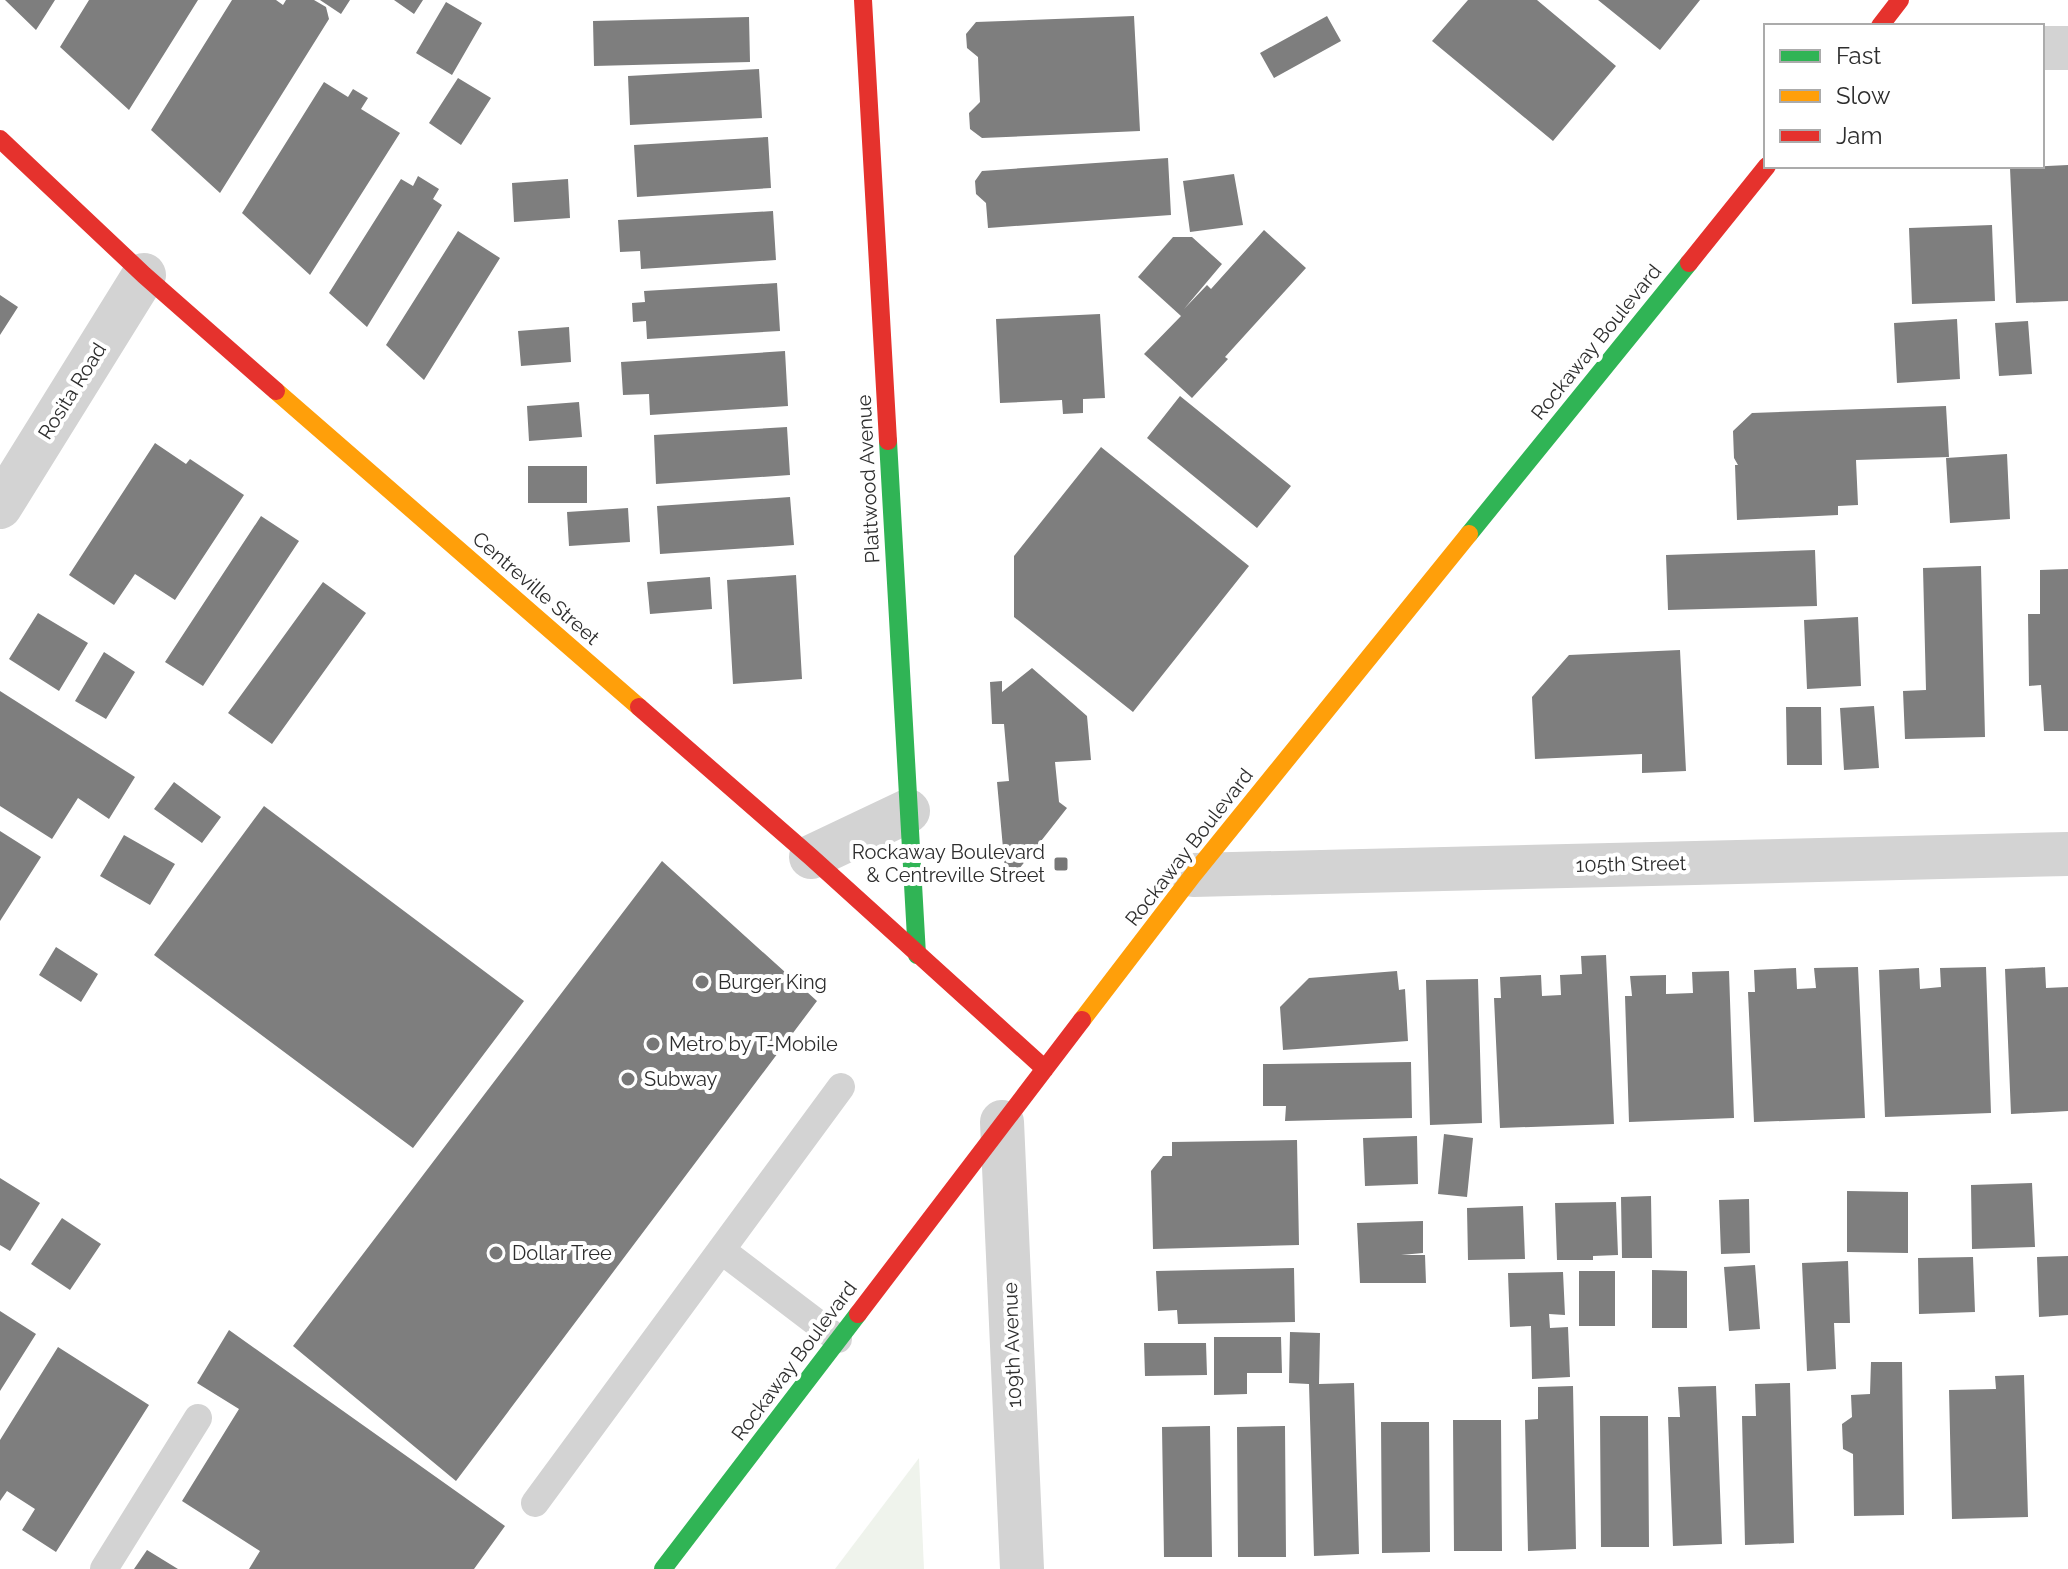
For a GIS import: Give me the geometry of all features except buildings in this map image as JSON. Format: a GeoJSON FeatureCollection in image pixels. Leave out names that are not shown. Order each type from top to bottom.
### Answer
{"type":"FeatureCollection","features":[{"type":"Feature","properties":{"kind":"street","name":"Plattwood Avenue"},"geometry":{"type":"LineString","coordinates":[[863,0],[917,955]]}},
{"type":"Feature","properties":{"kind":"street"},"geometry":{"type":"LineString","coordinates":[[1882,24],[1900,0]]}},
{"type":"Feature","properties":{"kind":"street"},"geometry":{"type":"LineString","coordinates":[[2044,48],[2068,48]]}},
{"type":"Feature","properties":{"kind":"street","name":"Centreville Street"},"geometry":{"type":"LineString","coordinates":[[0,139],[144,275],[811,857],[1045,1069]]}},
{"type":"Feature","properties":{"kind":"street","name":"Rockaway Boulevard"},"geometry":{"type":"LineString","coordinates":[[663,1569],[1193,875],[1765,168]]}},
{"type":"Feature","properties":{"kind":"street","name":"Rosita Road"},"geometry":{"type":"LineString","coordinates":[[0,507],[144,275]]}},
{"type":"Feature","properties":{"kind":"street"},"geometry":{"type":"LineString","coordinates":[[811,857],[908,811]]}},
{"type":"Feature","properties":{"kind":"street","name":"105th Street"},"geometry":{"type":"LineString","coordinates":[[1193,875],[2068,854]]}},
{"type":"Feature","properties":{"kind":"street","name":"109th Avenue"},"geometry":{"type":"LineString","coordinates":[[1002,1122],[1022,1569]]}},
{"type":"Feature","properties":{"kind":"lane"},"geometry":{"type":"LineString","coordinates":[[535,1503],[841,1087]]}},
{"type":"Feature","properties":{"kind":"lane"},"geometry":{"type":"LineString","coordinates":[[721,1250],[838,1339]]}},
{"type":"Feature","properties":{"kind":"lane"},"geometry":{"type":"LineString","coordinates":[[104,1569],[198,1418]]}},
{"type":"Feature","properties":{"kind":"shaded area"},"geometry":{"type":"Polygon","coordinates":[[[919,1458],[924,1569],[835,1569],[919,1458]]]}},
{"type":"Feature","properties":{"kind":"traffic: fast"},"geometry":{"type":"LineString","coordinates":[[1469,534],[1689,263]]}},
{"type":"Feature","properties":{"kind":"traffic: fast"},"geometry":{"type":"LineString","coordinates":[[888,441],[917,955]]}},
{"type":"Feature","properties":{"kind":"traffic: fast"},"geometry":{"type":"LineString","coordinates":[[663,1569],[858,1314]]}},
{"type":"Feature","properties":{"kind":"traffic: slow"},"geometry":{"type":"LineString","coordinates":[[276,391],[639,707]]}},
{"type":"Feature","properties":{"kind":"traffic: slow"},"geometry":{"type":"LineString","coordinates":[[1082,1020],[1193,875],[1469,534]]}},
{"type":"Feature","properties":{"kind":"traffic: jam"},"geometry":{"type":"LineString","coordinates":[[863,0],[888,441]]}},
{"type":"Feature","properties":{"kind":"traffic: jam"},"geometry":{"type":"LineString","coordinates":[[1882,24],[1900,0]]}},
{"type":"Feature","properties":{"kind":"traffic: jam"},"geometry":{"type":"LineString","coordinates":[[0,139],[144,275],[276,391]]}},
{"type":"Feature","properties":{"kind":"traffic: jam"},"geometry":{"type":"LineString","coordinates":[[1689,263],[1765,168]]}},
{"type":"Feature","properties":{"kind":"traffic: jam"},"geometry":{"type":"LineString","coordinates":[[639,707],[811,857],[1045,1069]]}},
{"type":"Feature","properties":{"kind":"traffic: jam"},"geometry":{"type":"LineString","coordinates":[[858,1314],[1082,1020]]}},
{"type":"Feature","properties":{"kind":"place","name":"Rockaway Boulevard & Centreville Street"},"geometry":{"type":"Point","coordinates":[1061,864]}},
{"type":"Feature","properties":{"kind":"place","name":"Burger King"},"geometry":{"type":"Point","coordinates":[702,982]}},
{"type":"Feature","properties":{"kind":"place","name":"Metro by T-Mobile"},"geometry":{"type":"Point","coordinates":[653,1044]}},
{"type":"Feature","properties":{"kind":"place","name":"Subway"},"geometry":{"type":"Point","coordinates":[628,1079]}},
{"type":"Feature","properties":{"kind":"place","name":"Dollar Tree"},"geometry":{"type":"Point","coordinates":[496,1253]}}]}
